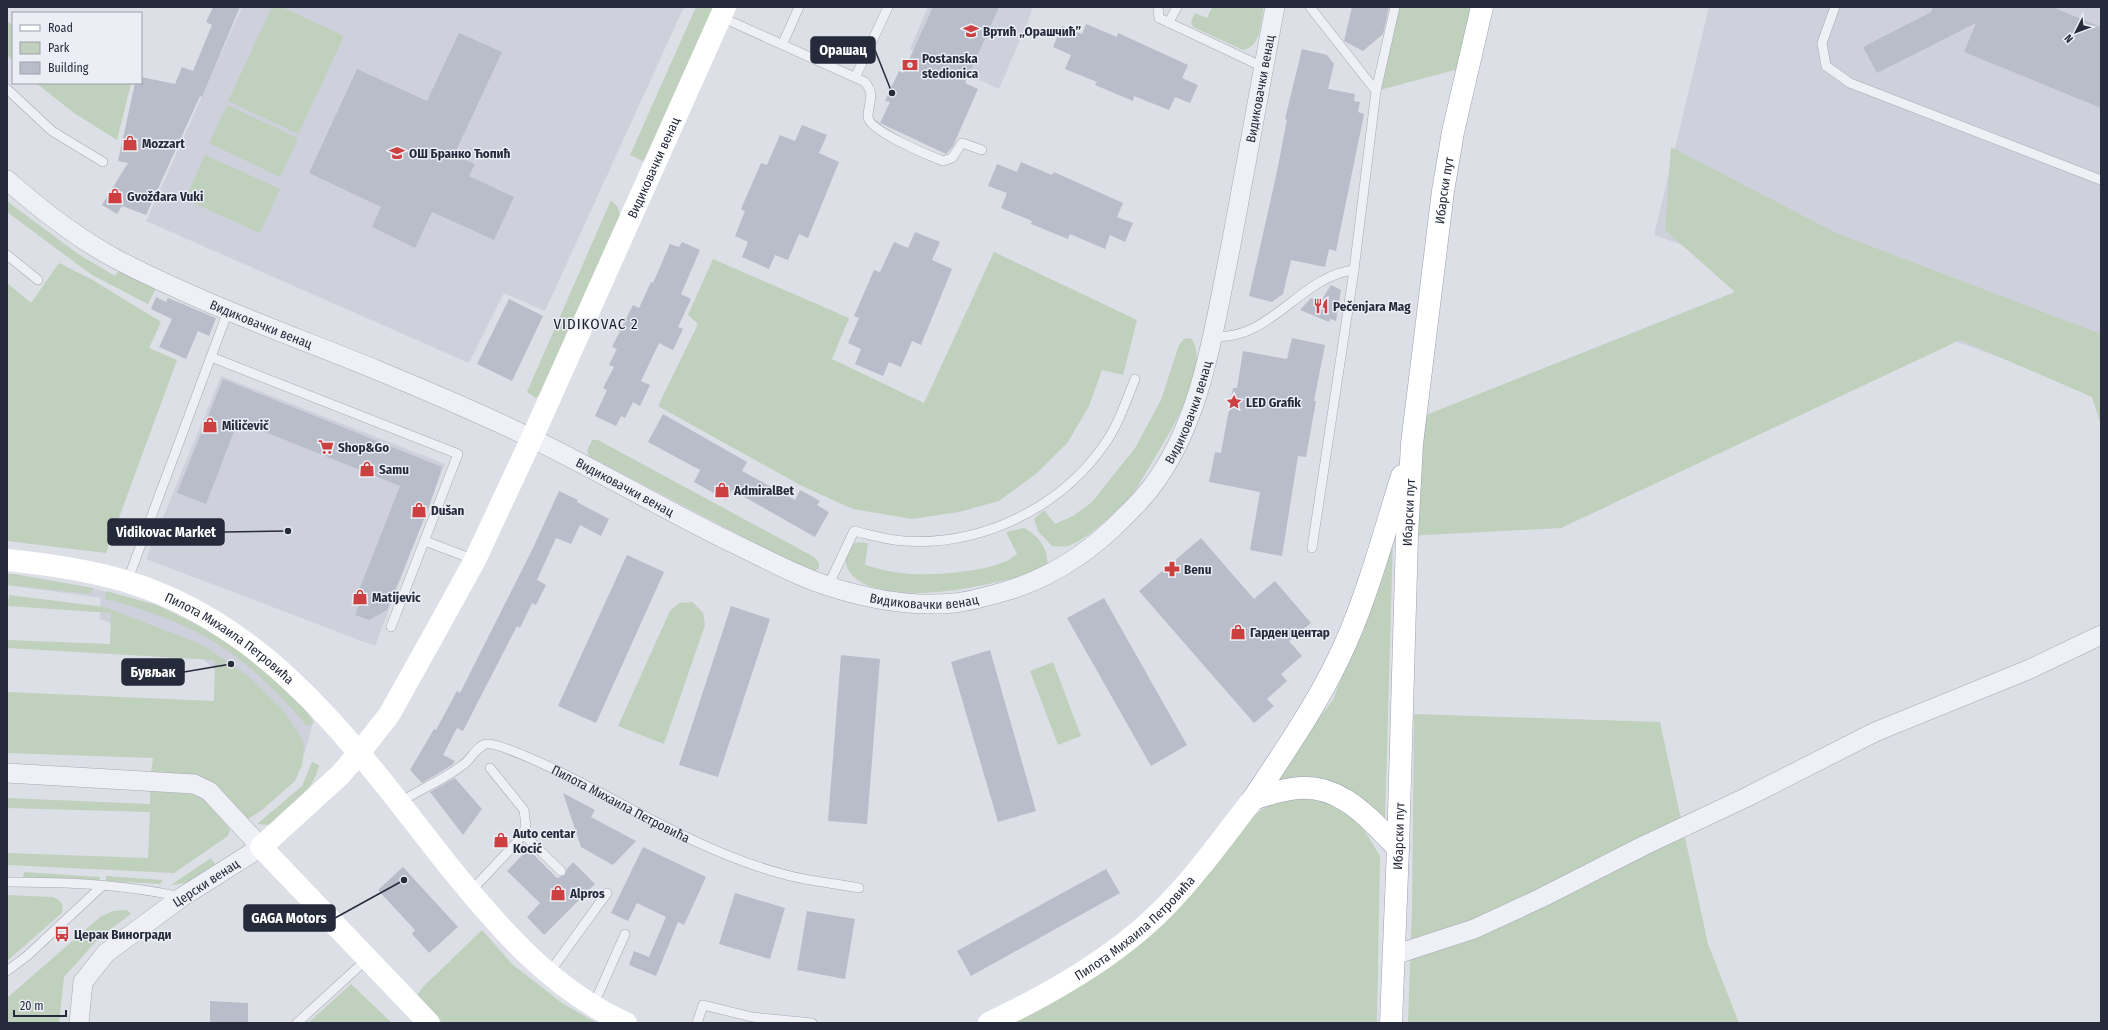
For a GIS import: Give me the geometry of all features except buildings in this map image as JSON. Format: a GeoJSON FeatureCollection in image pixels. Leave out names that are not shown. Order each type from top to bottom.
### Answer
{"type":"FeatureCollection","features":[{"type":"Feature","properties":{"kind":"main road","name":"Ибарски пут"},"geometry":{"type":"LineString","coordinates":[[1391,1023],[1398,848],[1407,536],[1412,444],[1443,191],[1454,125],[1482,7]]}},
{"type":"Feature","properties":{"kind":"main road","name":"Видиковачки венац"},"geometry":{"type":"LineString","coordinates":[[359,753],[389,715],[475,560],[532,438],[723,12]]}},
{"type":"Feature","properties":{"kind":"main road","name":"Пилота Михаила Петровића"},"geometry":{"type":"LineString","coordinates":[[989,1023],[1076,976],[1137,932],[1166,906],[1195,873],[1253,799],[1309,712],[1327,681],[1347,640],[1361,605],[1412,444]]}},
{"type":"Feature","properties":{"kind":"main road","name":"Пилота Михаила Петровића"},"geometry":{"type":"LineString","coordinates":[[7,560],[57,567],[127,582],[181,604],[224,628],[256,649],[318,705],[359,753],[470,892],[500,926],[549,973],[593,1006],[626,1023]]}},
{"type":"Feature","properties":{"kind":"main road","name":"Церски венац"},"geometry":{"type":"LineString","coordinates":[[261,847],[340,775],[359,753]]}},
{"type":"Feature","properties":{"kind":"main road"},"geometry":{"type":"LineString","coordinates":[[1253,799],[1292,788],[1325,791],[1341,797],[1358,808],[1398,848]]}},
{"type":"Feature","properties":{"kind":"main road"},"geometry":{"type":"LineString","coordinates":[[261,847],[429,1023]]}},
{"type":"Feature","properties":{"kind":"street","name":"Видиковачки венац"},"geometry":{"type":"LineString","coordinates":[[7,180],[39,208],[113,257],[228,311],[381,371],[532,438],[693,524],[790,571],[828,586],[904,602],[954,603],[977,599],[1021,587],[1068,563],[1102,538],[1120,521],[1152,487],[1162,471],[1189,416],[1212,336],[1247,160],[1275,7]]}},
{"type":"Feature","properties":{"kind":"street"},"geometry":{"type":"LineString","coordinates":[[1394,955],[1481,926],[1541,898],[1643,846],[1747,797],[1875,732],[2030,670],[2101,635]]}},
{"type":"Feature","properties":{"kind":"street"},"geometry":{"type":"LineString","coordinates":[[7,773],[194,784],[209,791],[261,847]]}},
{"type":"Feature","properties":{"kind":"street","name":"Церски венац"},"geometry":{"type":"LineString","coordinates":[[79,1023],[83,982],[92,968],[106,953],[182,897],[261,847]]}},
{"type":"Feature","properties":{"kind":"lane"},"geometry":{"type":"LineString","coordinates":[[782,44],[799,7]]}},
{"type":"Feature","properties":{"kind":"lane"},"geometry":{"type":"LineString","coordinates":[[856,76],[888,7]]}},
{"type":"Feature","properties":{"kind":"lane"},"geometry":{"type":"LineString","coordinates":[[1158,7],[1159,18],[1263,67]]}},
{"type":"Feature","properties":{"kind":"lane"},"geometry":{"type":"LineString","coordinates":[[1169,22],[1177,7]]}},
{"type":"Feature","properties":{"kind":"lane"},"geometry":{"type":"LineString","coordinates":[[1310,7],[1376,91]]}},
{"type":"Feature","properties":{"kind":"lane"},"geometry":{"type":"LineString","coordinates":[[1312,548],[1354,270],[1376,91],[1395,7]]}},
{"type":"Feature","properties":{"kind":"lane"},"geometry":{"type":"LineString","coordinates":[[1835,7],[1822,43],[1823,51],[1826,66],[1850,83],[2101,180]]}},
{"type":"Feature","properties":{"kind":"lane"},"geometry":{"type":"LineString","coordinates":[[723,12],[782,44],[856,76],[865,82],[871,90],[868,117],[869,121],[878,130],[943,161],[952,158],[962,143],[982,150]]}},
{"type":"Feature","properties":{"kind":"lane"},"geometry":{"type":"LineString","coordinates":[[7,89],[52,131],[103,162]]}},
{"type":"Feature","properties":{"kind":"lane"},"geometry":{"type":"LineString","coordinates":[[7,255],[38,280]]}},
{"type":"Feature","properties":{"kind":"lane"},"geometry":{"type":"LineString","coordinates":[[1212,336],[1225,337],[1244,333],[1268,319],[1329,276],[1354,270]]}},
{"type":"Feature","properties":{"kind":"lane"},"geometry":{"type":"LineString","coordinates":[[127,582],[228,311]]}},
{"type":"Feature","properties":{"kind":"lane"},"geometry":{"type":"LineString","coordinates":[[211,357],[458,454],[391,627]]}},
{"type":"Feature","properties":{"kind":"lane"},"geometry":{"type":"LineString","coordinates":[[828,586],[854,531],[889,539],[906,541],[945,540],[996,528],[1017,519],[1048,501],[1075,478],[1105,444],[1135,379]]}},
{"type":"Feature","properties":{"kind":"lane"},"geometry":{"type":"LineString","coordinates":[[425,541],[475,560]]}},
{"type":"Feature","properties":{"kind":"lane","name":"Пилота Михаила Петровића"},"geometry":{"type":"LineString","coordinates":[[399,803],[418,790],[452,774],[466,763],[480,746],[489,744],[535,760],[631,810],[732,857],[780,874],[860,888]]}},
{"type":"Feature","properties":{"kind":"lane"},"geometry":{"type":"LineString","coordinates":[[470,892],[518,841],[526,827],[524,810],[490,768]]}},
{"type":"Feature","properties":{"kind":"lane"},"geometry":{"type":"LineString","coordinates":[[522,833],[561,871]]}},
{"type":"Feature","properties":{"kind":"lane"},"geometry":{"type":"LineString","coordinates":[[7,882],[102,886],[156,891],[182,897]]}},
{"type":"Feature","properties":{"kind":"lane"},"geometry":{"type":"LineString","coordinates":[[7,971],[27,956],[102,886]]}},
{"type":"Feature","properties":{"kind":"lane"},"geometry":{"type":"LineString","coordinates":[[549,973],[607,893]]}},
{"type":"Feature","properties":{"kind":"lane"},"geometry":{"type":"LineString","coordinates":[[593,1006],[625,934]]}},
{"type":"Feature","properties":{"kind":"lane"},"geometry":{"type":"LineString","coordinates":[[297,1023],[367,958]]}},
{"type":"Feature","properties":{"kind":"lane"},"geometry":{"type":"LineString","coordinates":[[697,1023],[703,1005],[752,1020],[812,1023]]}},
{"type":"Feature","properties":{"kind":"shaded area","name":"ОШ Бранко Ћопић"},"geometry":{"type":"Polygon","coordinates":[[[242,7],[684,7],[545,311],[504,293],[469,363],[146,221],[242,7]]]}},
{"type":"Feature","properties":{"kind":"shaded area","name":"Вртић „Орашчић”"},"geometry":{"type":"Polygon","coordinates":[[[928,7],[1032,7],[1031,14],[999,89],[910,49],[928,7]]]}},
{"type":"Feature","properties":{"kind":"shaded area"},"geometry":{"type":"Polygon","coordinates":[[[1709,7],[2101,7],[2101,393],[1654,235],[1709,7]]]}},
{"type":"Feature","properties":{"kind":"shaded area"},"geometry":{"type":"Polygon","coordinates":[[[221,376],[445,464],[375,646],[146,559],[221,376]]]}},
{"type":"Feature","properties":{"kind":"shaded area"},"geometry":{"type":"Polygon","coordinates":[[[7,574],[92,588],[160,607],[265,672],[313,723],[303,759],[235,687],[199,656],[100,619],[101,598],[7,585],[7,574]]]}},
{"type":"Feature","properties":{"kind":"green space"},"geometry":{"type":"Polygon","coordinates":[[[272,7],[282,7],[344,36],[298,134],[228,101],[272,7]]]}},
{"type":"Feature","properties":{"kind":"green space"},"geometry":{"type":"Polygon","coordinates":[[[696,7],[715,7],[645,162],[630,155],[696,7]]]}},
{"type":"Feature","properties":{"kind":"green space"},"geometry":{"type":"Polygon","coordinates":[[[1212,7],[1264,7],[1259,33],[1254,44],[1243,50],[1193,27],[1191,22],[1195,13],[1207,18],[1212,7]]]}},
{"type":"Feature","properties":{"kind":"green space"},"geometry":{"type":"Polygon","coordinates":[[[1395,7],[1482,7],[1466,67],[1376,91],[1395,7]]]}},
{"type":"Feature","properties":{"kind":"green space"},"geometry":{"type":"Polygon","coordinates":[[[7,21],[12,25],[12,60],[7,55],[7,21]]]}},
{"type":"Feature","properties":{"kind":"green space"},"geometry":{"type":"Polygon","coordinates":[[[37,84],[131,84],[117,140],[74,113],[37,84]]]}},
{"type":"Feature","properties":{"kind":"green space"},"geometry":{"type":"Polygon","coordinates":[[[227,105],[298,138],[280,177],[209,143],[227,105]]]}},
{"type":"Feature","properties":{"kind":"green space"},"geometry":{"type":"Polygon","coordinates":[[[1671,147],[1836,233],[2101,334],[2101,425],[2092,397],[1960,340],[1561,528],[1407,536],[1416,419],[1735,292],[1665,230],[1671,147]]]}},
{"type":"Feature","properties":{"kind":"green space"},"geometry":{"type":"Polygon","coordinates":[[[205,155],[280,189],[260,233],[185,199],[205,155]]]}},
{"type":"Feature","properties":{"kind":"green space"},"geometry":{"type":"Polygon","coordinates":[[[611,200],[617,206],[622,219],[541,393],[536,398],[527,392],[611,200]]]}},
{"type":"Feature","properties":{"kind":"green space"},"geometry":{"type":"Polygon","coordinates":[[[7,201],[78,254],[115,276],[120,269],[156,288],[148,304],[92,275],[7,212],[7,201]]]}},
{"type":"Feature","properties":{"kind":"green space"},"geometry":{"type":"Polygon","coordinates":[[[994,252],[1137,320],[1123,375],[1102,370],[1089,406],[1068,442],[1037,473],[999,501],[959,512],[912,519],[853,509],[802,486],[658,406],[698,324],[688,315],[713,259],[849,318],[832,359],[924,403],[994,252]]]}},
{"type":"Feature","properties":{"kind":"green space"},"geometry":{"type":"Polygon","coordinates":[[[59,263],[91,279],[161,322],[149,348],[177,360],[106,553],[7,541],[7,283],[31,303],[59,263]]]}},
{"type":"Feature","properties":{"kind":"green space"},"geometry":{"type":"Polygon","coordinates":[[[1184,339],[1192,339],[1196,352],[1196,368],[1192,385],[1176,421],[1136,490],[1109,518],[1083,539],[1068,546],[1052,546],[1038,531],[1034,519],[1044,510],[1055,524],[1073,516],[1092,502],[1135,448],[1161,400],[1179,345],[1184,339]]]}},
{"type":"Feature","properties":{"kind":"green space"},"geometry":{"type":"Polygon","coordinates":[[[592,440],[598,440],[814,557],[819,563],[819,568],[815,571],[808,571],[589,456],[587,451],[592,440]]]}},
{"type":"Feature","properties":{"kind":"green space"},"geometry":{"type":"Polygon","coordinates":[[[1024,528],[1034,534],[1042,543],[1046,553],[1047,565],[1037,573],[974,587],[932,593],[910,593],[890,591],[869,586],[854,577],[847,568],[846,558],[851,546],[856,543],[868,543],[865,565],[888,571],[927,574],[962,572],[979,569],[1008,560],[1017,554],[1006,532],[1024,528]]]}},
{"type":"Feature","properties":{"kind":"green space"},"geometry":{"type":"Polygon","coordinates":[[[1393,538],[1385,821],[1350,794],[1260,793],[1333,700],[1393,538]]]}},
{"type":"Feature","properties":{"kind":"green space"},"geometry":{"type":"Polygon","coordinates":[[[7,574],[93,588],[90,594],[7,585],[7,574]]]}},
{"type":"Feature","properties":{"kind":"green space"},"geometry":{"type":"Polygon","coordinates":[[[106,591],[157,605],[198,625],[251,658],[308,712],[314,723],[307,726],[266,682],[243,662],[219,645],[178,623],[134,607],[105,599],[106,591]]]}},
{"type":"Feature","properties":{"kind":"green space"},"geometry":{"type":"Polygon","coordinates":[[[9,595],[105,607],[203,645],[248,676],[282,709],[301,737],[304,748],[302,765],[295,781],[262,810],[248,819],[151,773],[153,758],[7,753],[7,692],[214,701],[215,660],[7,648],[7,640],[110,644],[111,613],[8,606],[9,595]]]}},
{"type":"Feature","properties":{"kind":"green space"},"geometry":{"type":"Polygon","coordinates":[[[693,602],[703,613],[705,625],[664,744],[618,726],[670,611],[679,603],[693,602]]]}},
{"type":"Feature","properties":{"kind":"green space"},"geometry":{"type":"Polygon","coordinates":[[[1053,662],[1081,736],[1058,745],[1030,671],[1053,662]]]}},
{"type":"Feature","properties":{"kind":"green space"},"geometry":{"type":"Polygon","coordinates":[[[1414,714],[1660,722],[1708,944],[1739,1023],[1408,1023],[1412,908],[1414,714]]]}},
{"type":"Feature","properties":{"kind":"green space"},"geometry":{"type":"Polygon","coordinates":[[[312,762],[319,765],[316,775],[312,784],[300,799],[270,825],[257,824],[302,786],[312,762]]]}},
{"type":"Feature","properties":{"kind":"green space"},"geometry":{"type":"Polygon","coordinates":[[[150,791],[189,794],[199,797],[214,810],[230,830],[228,836],[174,873],[7,865],[7,853],[148,858],[150,812],[7,808],[7,798],[150,804],[150,791]]]}},
{"type":"Feature","properties":{"kind":"green space"},"geometry":{"type":"Polygon","coordinates":[[[1281,799],[1320,799],[1358,820],[1380,856],[1377,1023],[998,1023],[1073,980],[1251,816],[1281,799]]]}},
{"type":"Feature","properties":{"kind":"green space"},"geometry":{"type":"Polygon","coordinates":[[[211,858],[216,865],[187,883],[171,885],[211,858]]]}},
{"type":"Feature","properties":{"kind":"green space"},"geometry":{"type":"Polygon","coordinates":[[[24,872],[100,877],[99,882],[23,878],[24,872]]]}},
{"type":"Feature","properties":{"kind":"green space"},"geometry":{"type":"Polygon","coordinates":[[[106,876],[163,880],[160,884],[106,881],[106,876]]]}},
{"type":"Feature","properties":{"kind":"green space"},"geometry":{"type":"Polygon","coordinates":[[[7,895],[53,897],[60,901],[63,907],[62,913],[7,961],[7,895]]]}},
{"type":"Feature","properties":{"kind":"green space"},"geometry":{"type":"Polygon","coordinates":[[[127,910],[131,914],[100,937],[64,977],[59,1023],[7,1023],[7,998],[100,917],[113,911],[127,910]]]}},
{"type":"Feature","properties":{"kind":"green space"},"geometry":{"type":"Polygon","coordinates":[[[482,930],[512,964],[562,1003],[597,1023],[443,1023],[414,999],[423,987],[482,930]]]}},
{"type":"Feature","properties":{"kind":"green space"},"geometry":{"type":"Polygon","coordinates":[[[351,984],[392,1023],[308,1023],[351,984]]]}},
{"type":"Feature","properties":{"kind":"place","name":"Вртић „Орашчић”"},"geometry":{"type":"Point","coordinates":[971,31]}},
{"type":"Feature","properties":{"kind":"place","name":"Postanska stedionica"},"geometry":{"type":"Point","coordinates":[910,65]}},
{"type":"Feature","properties":{"kind":"place","name":"Орашац"},"geometry":{"type":"Point","coordinates":[892,93]}},
{"type":"Feature","properties":{"kind":"place","name":"Mozzart"},"geometry":{"type":"Point","coordinates":[130,143]}},
{"type":"Feature","properties":{"kind":"place","name":"ОШ Бранко Ћопић"},"geometry":{"type":"Point","coordinates":[397,153]}},
{"type":"Feature","properties":{"kind":"place","name":"Gvožđara Vuki"},"geometry":{"type":"Point","coordinates":[115,196]}},
{"type":"Feature","properties":{"kind":"place","name":"Pečenjara Mag"},"geometry":{"type":"Point","coordinates":[1321,306]}},
{"type":"Feature","properties":{"kind":"place","name":"LED Grafik"},"geometry":{"type":"Point","coordinates":[1234,402]}},
{"type":"Feature","properties":{"kind":"place","name":"Miličevič"},"geometry":{"type":"Point","coordinates":[210,425]}},
{"type":"Feature","properties":{"kind":"place","name":"Shop&Go"},"geometry":{"type":"Point","coordinates":[326,447]}},
{"type":"Feature","properties":{"kind":"place","name":"Samu"},"geometry":{"type":"Point","coordinates":[367,469]}},
{"type":"Feature","properties":{"kind":"place","name":"AdmiralBet"},"geometry":{"type":"Point","coordinates":[722,490]}},
{"type":"Feature","properties":{"kind":"place","name":"Dušan"},"geometry":{"type":"Point","coordinates":[419,510]}},
{"type":"Feature","properties":{"kind":"place","name":"Vidikovac Market"},"geometry":{"type":"Point","coordinates":[288,531]}},
{"type":"Feature","properties":{"kind":"place","name":"Benu"},"geometry":{"type":"Point","coordinates":[1172,569]}},
{"type":"Feature","properties":{"kind":"place","name":"Matijevic"},"geometry":{"type":"Point","coordinates":[360,597]}},
{"type":"Feature","properties":{"kind":"place","name":"Гарден центар"},"geometry":{"type":"Point","coordinates":[1238,632]}},
{"type":"Feature","properties":{"kind":"place","name":"Бувљак"},"geometry":{"type":"Point","coordinates":[231,664]}},
{"type":"Feature","properties":{"kind":"place","name":"Auto centar Kocić"},"geometry":{"type":"Point","coordinates":[501,840]}},
{"type":"Feature","properties":{"kind":"place","name":"GAGA Motors"},"geometry":{"type":"Point","coordinates":[404,880]}},
{"type":"Feature","properties":{"kind":"place","name":"Alpros"},"geometry":{"type":"Point","coordinates":[558,893]}},
{"type":"Feature","properties":{"kind":"place","name":"Церак Виногради"},"geometry":{"type":"Point","coordinates":[62,934]}},
{"type":"Feature","properties":{"kind":"district","name":"VIDIKOVAC 2"},"geometry":{"type":"Point","coordinates":[596,324]}}]}
